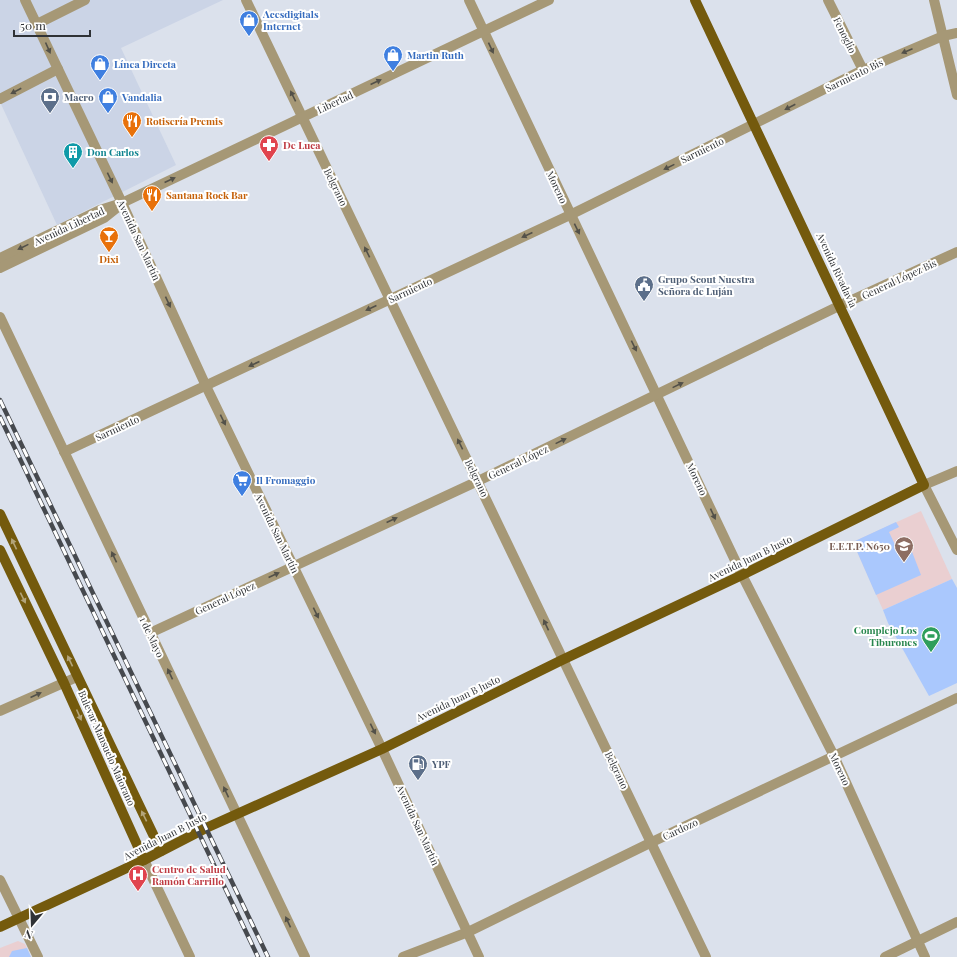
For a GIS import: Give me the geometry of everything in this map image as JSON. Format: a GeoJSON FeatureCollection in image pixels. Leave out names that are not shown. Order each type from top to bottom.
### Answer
{"type":"FeatureCollection","features":[{"type":"Feature","properties":{"kind":"main road","name":"Avenida Rivadavia"},"geometry":{"type":"LineString","coordinates":[[695,0],[841,306],[924,485]]}},
{"type":"Feature","properties":{"kind":"main road","name":"Avenida Juan B Justo"},"geometry":{"type":"LineString","coordinates":[[0,927],[144,860],[237,814],[382,749],[562,660],[742,575],[924,485]]}},
{"type":"Feature","properties":{"kind":"main road","name":"Bulevar Mansuelo Maiorano"},"geometry":{"type":"LineString","coordinates":[[0,514],[161,851]]}},
{"type":"Feature","properties":{"kind":"main road","name":"Bulevar Mansuelo Maiorano"},"geometry":{"type":"LineString","coordinates":[[0,550],[64,683],[144,860]]}},
{"type":"Feature","properties":{"kind":"street","name":"Avenida San Martín"},"geometry":{"type":"LineString","coordinates":[[25,0],[122,203],[206,386],[382,749],[479,957]]}},
{"type":"Feature","properties":{"kind":"street"},"geometry":{"type":"LineString","coordinates":[[37,24],[85,0]]}},
{"type":"Feature","properties":{"kind":"street","name":"Belgrano"},"geometry":{"type":"LineString","coordinates":[[246,0],[706,957]]}},
{"type":"Feature","properties":{"kind":"street","name":"Moreno"},"geometry":{"type":"LineString","coordinates":[[469,0],[742,575],[834,756],[925,957]]}},
{"type":"Feature","properties":{"kind":"street","name":"Libertad"},"geometry":{"type":"LineString","coordinates":[[122,203],[549,0]]}},
{"type":"Feature","properties":{"kind":"street","name":"Fenoglio"},"geometry":{"type":"LineString","coordinates":[[828,0],[863,70]]}},
{"type":"Feature","properties":{"kind":"street"},"geometry":{"type":"LineString","coordinates":[[934,0],[957,95]]}},
{"type":"Feature","properties":{"kind":"street","name":"Sarmiento Bis"},"geometry":{"type":"LineString","coordinates":[[755,125],[863,70],[943,36],[957,33]]}},
{"type":"Feature","properties":{"kind":"street"},"geometry":{"type":"LineString","coordinates":[[0,99],[58,69]]}},
{"type":"Feature","properties":{"kind":"street","name":"Sarmiento"},"geometry":{"type":"LineString","coordinates":[[64,452],[570,215],[755,125]]}},
{"type":"Feature","properties":{"kind":"street","name":"Avenida Libertad"},"geometry":{"type":"LineString","coordinates":[[0,258],[100,210],[122,203]]}},
{"type":"Feature","properties":{"kind":"street","name":"Avenida Libertad"},"geometry":{"type":"LineString","coordinates":[[0,268],[104,218],[122,203]]}},
{"type":"Feature","properties":{"kind":"street","name":"General López Bis"},"geometry":{"type":"LineString","coordinates":[[841,306],[957,252]]}},
{"type":"Feature","properties":{"kind":"street","name":"General López"},"geometry":{"type":"LineString","coordinates":[[150,633],[478,481],[841,306]]}},
{"type":"Feature","properties":{"kind":"street","name":"1 de Mayo"},"geometry":{"type":"LineString","coordinates":[[0,317],[304,957]]}},
{"type":"Feature","properties":{"kind":"street"},"geometry":{"type":"LineString","coordinates":[[924,485],[957,471]]}},
{"type":"Feature","properties":{"kind":"street","name":"Avenida Rivadavia"},"geometry":{"type":"LineString","coordinates":[[924,485],[957,550]]}},
{"type":"Feature","properties":{"kind":"street"},"geometry":{"type":"LineString","coordinates":[[0,711],[77,676]]}},
{"type":"Feature","properties":{"kind":"street","name":"Cardozo"},"geometry":{"type":"LineString","coordinates":[[403,957],[468,932],[652,842],[957,698]]}},
{"type":"Feature","properties":{"kind":"street","name":"Bulevar Mansuelo Maiorano"},"geometry":{"type":"LineString","coordinates":[[144,860],[190,957]]}},
{"type":"Feature","properties":{"kind":"street"},"geometry":{"type":"LineString","coordinates":[[0,880],[17,918],[38,957]]}},
{"type":"Feature","properties":{"kind":"street"},"geometry":{"type":"LineString","coordinates":[[885,957],[919,942],[957,922]]}},
{"type":"Feature","properties":{"kind":"shaded area"},"geometry":{"type":"Polygon","coordinates":[[[0,0],[223,0],[121,48],[176,165],[57,225],[0,102],[0,0]]]}},
{"type":"Feature","properties":{"kind":"shaded area","name":"E.E.T.P. N650"},"geometry":{"type":"Polygon","coordinates":[[[921,511],[952,579],[883,610],[855,547],[855,541],[921,511]]]}},
{"type":"Feature","properties":{"kind":"shaded area"},"geometry":{"type":"Polygon","coordinates":[[[896,522],[899,527],[889,532],[897,549],[909,544],[921,575],[876,595],[855,547],[855,541],[896,522]]]}},
{"type":"Feature","properties":{"kind":"shaded area","name":"Complejo Los Tiburones"},"geometry":{"type":"Polygon","coordinates":[[[952,579],[957,588],[957,683],[929,696],[888,623],[883,610],[952,579]]]}},
{"type":"Feature","properties":{"kind":"shaded area"},"geometry":{"type":"Polygon","coordinates":[[[18,941],[25,944],[31,957],[0,957],[0,948],[18,941]]]}},
{"type":"Feature","properties":{"kind":"shaded area"},"geometry":{"type":"Polygon","coordinates":[[[27,948],[31,957],[9,957],[12,951],[27,948]]]}},
{"type":"Feature","properties":{"kind":"railway"},"geometry":{"type":"LineString","coordinates":[[0,400],[268,957]]}},
{"type":"Feature","properties":{"kind":"railway"},"geometry":{"type":"LineString","coordinates":[[0,417],[258,957]]}},
{"type":"Feature","properties":{"kind":"place","name":"Acesdigitals Internet"},"geometry":{"type":"Point","coordinates":[249,37]}},
{"type":"Feature","properties":{"kind":"place","name":"Martin Ruth"},"geometry":{"type":"Point","coordinates":[393,72]}},
{"type":"Feature","properties":{"kind":"place","name":"Línea Directa"},"geometry":{"type":"Point","coordinates":[100,81]}},
{"type":"Feature","properties":{"kind":"place","name":"Macro"},"geometry":{"type":"Point","coordinates":[50,114]}},
{"type":"Feature","properties":{"kind":"place","name":"Vandalia"},"geometry":{"type":"Point","coordinates":[108,114]}},
{"type":"Feature","properties":{"kind":"place","name":"Rotisería Premis"},"geometry":{"type":"Point","coordinates":[132,138]}},
{"type":"Feature","properties":{"kind":"place","name":"De Luca"},"geometry":{"type":"Point","coordinates":[269,162]}},
{"type":"Feature","properties":{"kind":"place","name":"Don Carlos"},"geometry":{"type":"Point","coordinates":[73,169]}},
{"type":"Feature","properties":{"kind":"place","name":"Santana Rock Bar"},"geometry":{"type":"Point","coordinates":[152,212]}},
{"type":"Feature","properties":{"kind":"place","name":"Dixi"},"geometry":{"type":"Point","coordinates":[109,253]}},
{"type":"Feature","properties":{"kind":"place","name":"Grupo Scout Nuestra Señora de Luján"},"geometry":{"type":"Point","coordinates":[644,302]}},
{"type":"Feature","properties":{"kind":"place","name":"Il Fromaggio"},"geometry":{"type":"Point","coordinates":[242,497]}},
{"type":"Feature","properties":{"kind":"place","name":"E.E.T.P. N650"},"geometry":{"type":"Point","coordinates":[904,563]}},
{"type":"Feature","properties":{"kind":"place","name":"Complejo Los Tiburones"},"geometry":{"type":"Point","coordinates":[931,653]}},
{"type":"Feature","properties":{"kind":"place","name":"YPF"},"geometry":{"type":"Point","coordinates":[418,781]}},
{"type":"Feature","properties":{"kind":"place","name":"Centro de Salud Ramón Carrillo"},"geometry":{"type":"Point","coordinates":[138,892]}}]}
